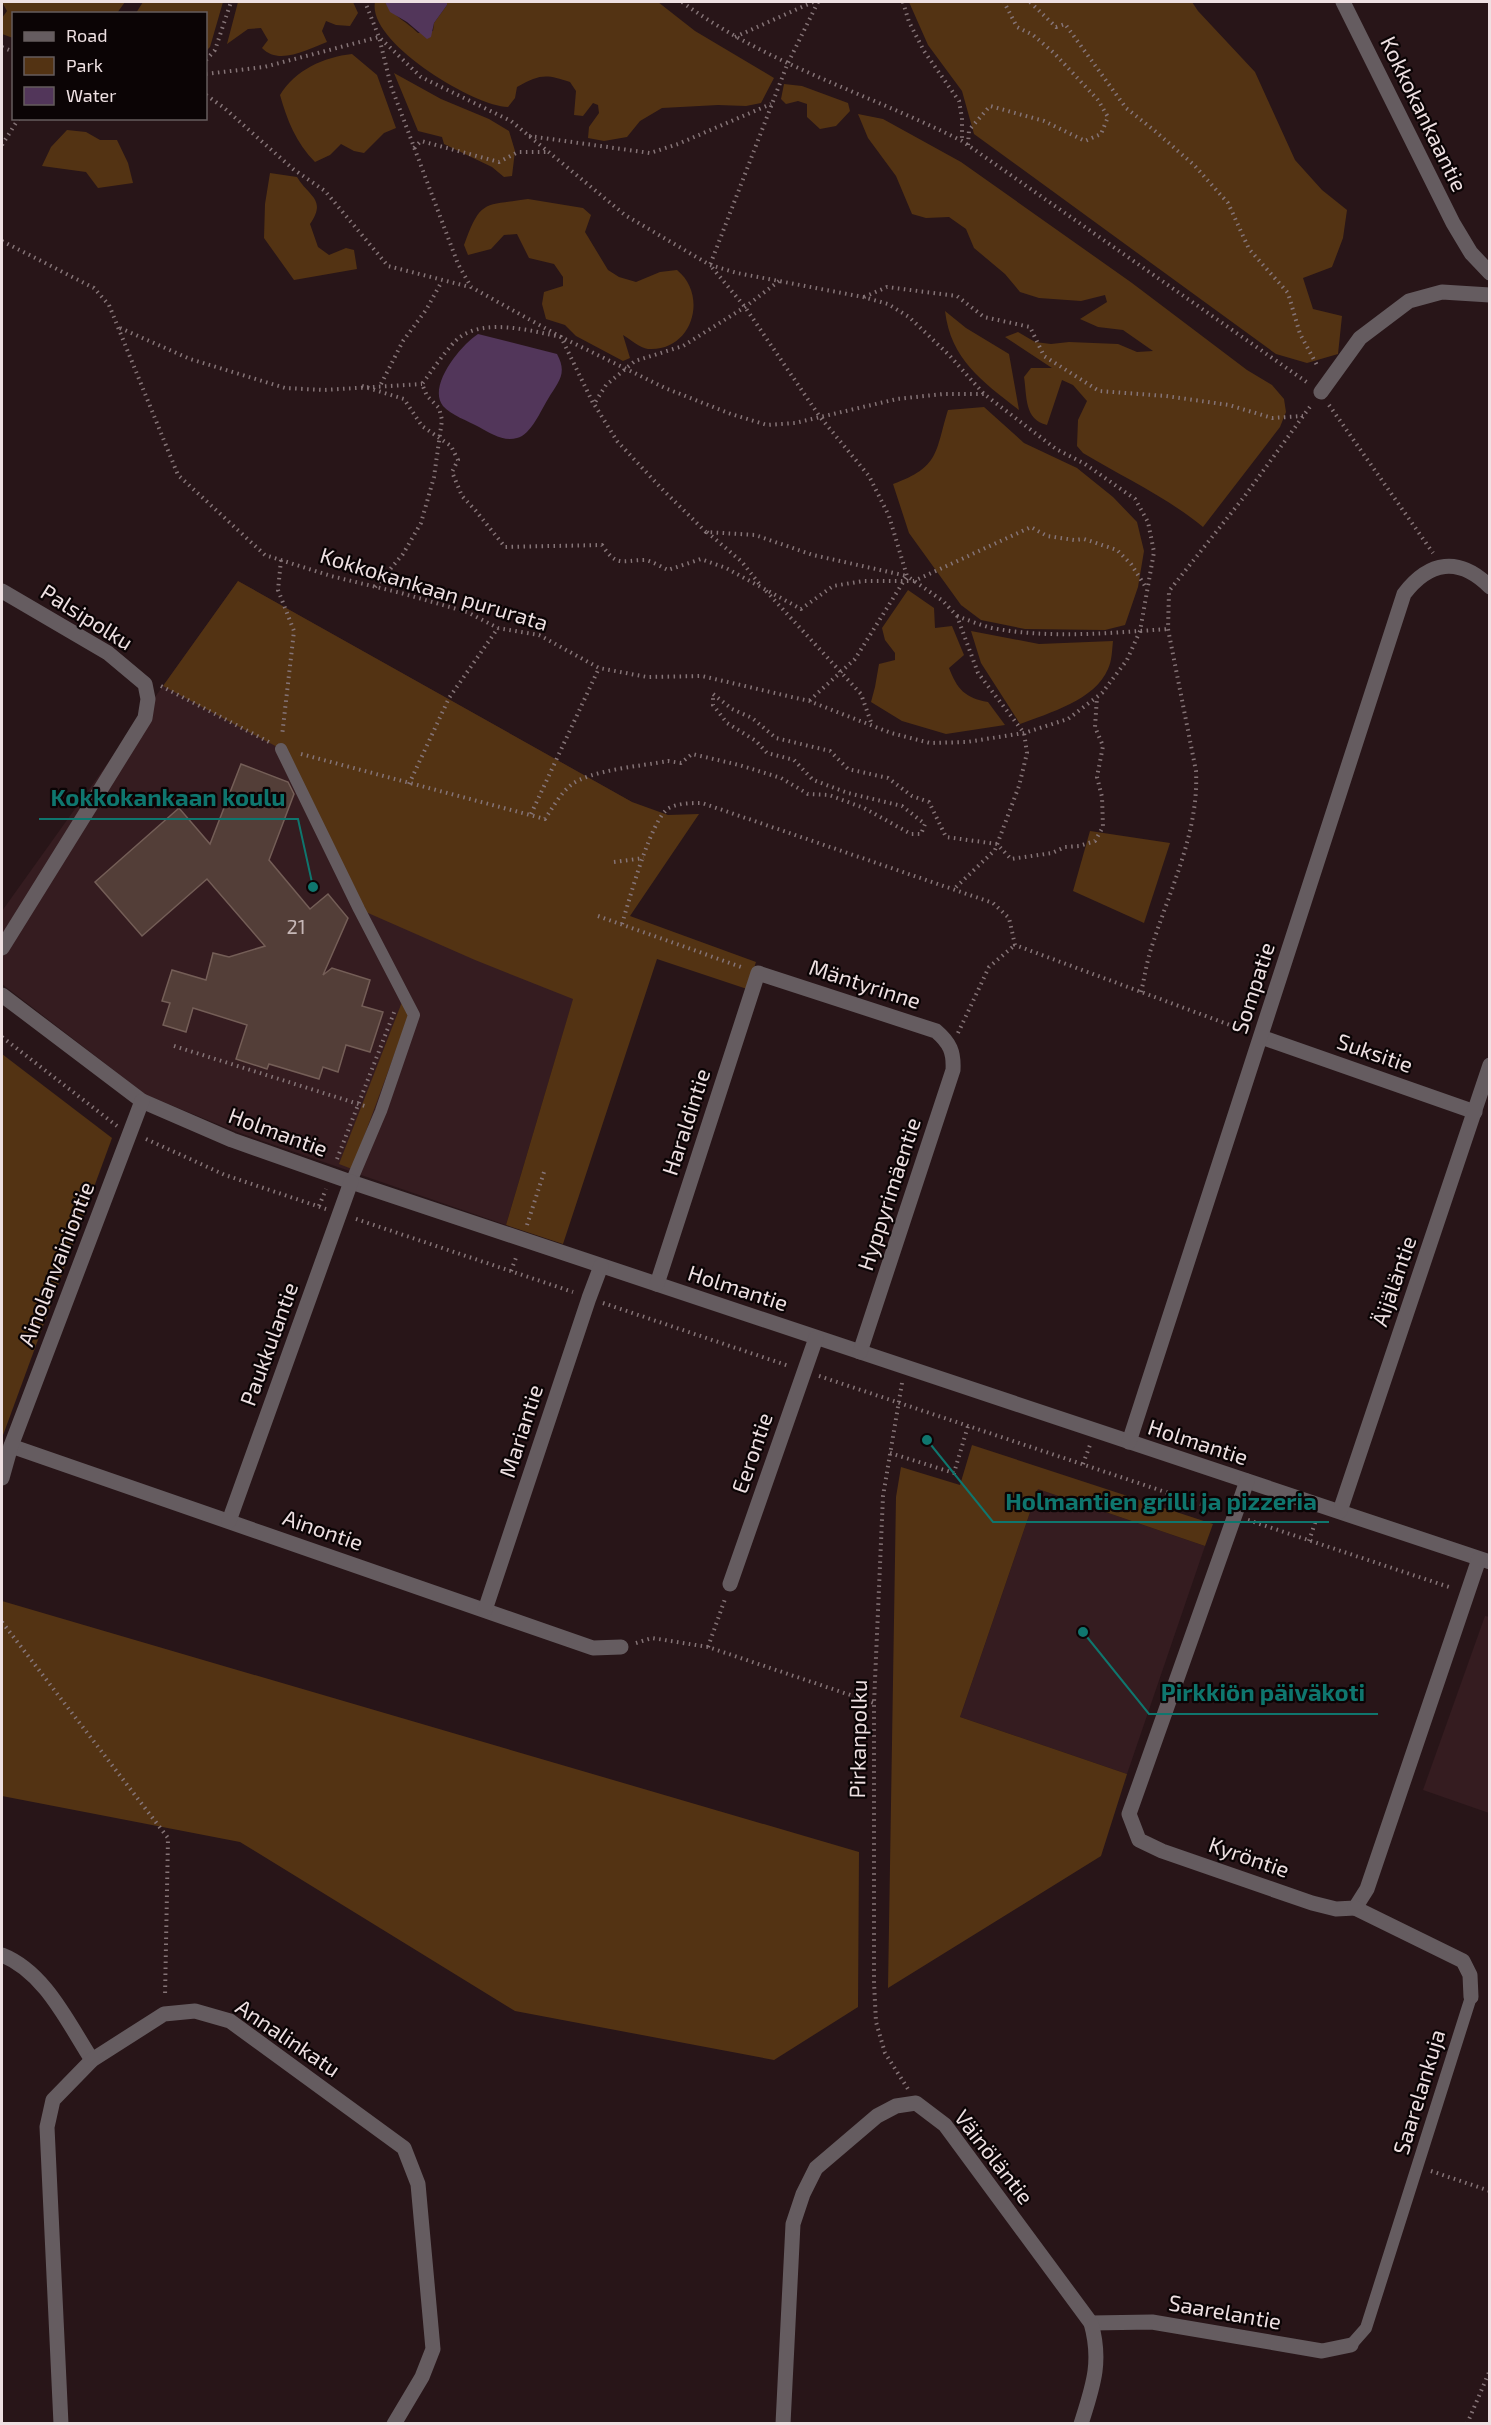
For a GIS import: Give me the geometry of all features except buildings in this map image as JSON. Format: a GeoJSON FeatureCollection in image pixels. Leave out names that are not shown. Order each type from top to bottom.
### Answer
{"type":"FeatureCollection","features":[{"type":"Feature","properties":{"kind":"street","name":"Kokkokankaantie"},"geometry":{"type":"LineString","coordinates":[[1342,2],[1453,223],[1471,253],[1490,273]]}},
{"type":"Feature","properties":{"kind":"street"},"geometry":{"type":"LineString","coordinates":[[1321,392],[1360,338],[1409,301],[1442,292],[1490,295]]}},
{"type":"Feature","properties":{"kind":"street"},"geometry":{"type":"LineString","coordinates":[[1442,566],[1470,570],[1490,587]]}},
{"type":"Feature","properties":{"kind":"street","name":"Sompatie"},"geometry":{"type":"LineString","coordinates":[[1129,1442],[1404,594],[1415,580],[1427,571],[1442,566]]}},
{"type":"Feature","properties":{"kind":"street","name":"Palsipolku"},"geometry":{"type":"LineString","coordinates":[[2,591],[108,653],[146,684]]}},
{"type":"Feature","properties":{"kind":"street"},"geometry":{"type":"LineString","coordinates":[[2,948],[145,718],[148,699],[146,684]]}},
{"type":"Feature","properties":{"kind":"street","name":"Mäntyrinne"},"geometry":{"type":"LineString","coordinates":[[758,973],[936,1031],[947,1040],[951,1048]]}},
{"type":"Feature","properties":{"kind":"street","name":"Haraldintie"},"geometry":{"type":"LineString","coordinates":[[657,1284],[758,973]]}},
{"type":"Feature","properties":{"kind":"street","name":"Holmantie"},"geometry":{"type":"LineString","coordinates":[[2,995],[142,1101],[232,1140],[523,1240],[1340,1511],[1484,1561]]}},
{"type":"Feature","properties":{"kind":"street","name":"Suksitie"},"geometry":{"type":"LineString","coordinates":[[1261,1036],[1475,1112]]}},
{"type":"Feature","properties":{"kind":"street","name":"Hyppyrimäentie"},"geometry":{"type":"LineString","coordinates":[[860,1352],[953,1070],[954,1058],[951,1048]]}},
{"type":"Feature","properties":{"kind":"street","name":"Äijäläntie"},"geometry":{"type":"LineString","coordinates":[[1340,1511],[1490,1065]]}},
{"type":"Feature","properties":{"kind":"street","name":"Ainolanvainiontie"},"geometry":{"type":"LineString","coordinates":[[2,1478],[11,1446],[142,1101]]}},
{"type":"Feature","properties":{"kind":"street","name":"Paukkulantie"},"geometry":{"type":"LineString","coordinates":[[229,1521],[351,1182]]}},
{"type":"Feature","properties":{"kind":"street","name":"Mariantie"},"geometry":{"type":"LineString","coordinates":[[485,1610],[601,1266]]}},
{"type":"Feature","properties":{"kind":"street","name":"Eerontie"},"geometry":{"type":"LineString","coordinates":[[730,1584],[816,1338]]}},
{"type":"Feature","properties":{"kind":"street","name":"Ainontie"},"geometry":{"type":"LineString","coordinates":[[11,1446],[593,1648],[621,1647]]}},
{"type":"Feature","properties":{"kind":"street","name":"Kyröntie"},"geometry":{"type":"LineString","coordinates":[[1247,1481],[1130,1814],[1139,1840],[1162,1851],[1335,1910],[1355,1908]]}},
{"type":"Feature","properties":{"kind":"street"},"geometry":{"type":"LineString","coordinates":[[1355,1908],[1366,1889],[1468,1593],[1484,1561]]}},
{"type":"Feature","properties":{"kind":"street","name":"Saarelankuja"},"geometry":{"type":"LineString","coordinates":[[1355,1908],[1463,1961],[1470,1975],[1471,1997]]}},
{"type":"Feature","properties":{"kind":"street"},"geometry":{"type":"LineString","coordinates":[[2,1955],[14,1960],[33,1975],[52,1999],[92,2060]]}},
{"type":"Feature","properties":{"kind":"street","name":"Annalinkatu"},"geometry":{"type":"LineString","coordinates":[[61,2424],[47,2127],[53,2100],[92,2060],[164,2014],[195,2011],[230,2021],[404,2148],[418,2184],[433,2349],[422,2376],[394,2424]]}},
{"type":"Feature","properties":{"kind":"street"},"geometry":{"type":"LineString","coordinates":[[783,2424],[793,2224],[802,2193],[816,2168],[877,2116],[896,2106],[916,2103]]}},
{"type":"Feature","properties":{"kind":"street","name":"Väinöläntie"},"geometry":{"type":"LineString","coordinates":[[916,2103],[945,2125],[1091,2323],[1097,2344],[1096,2365],[1092,2388],[1080,2424]]}},
{"type":"Feature","properties":{"kind":"street","name":"Saarelantie"},"geometry":{"type":"LineString","coordinates":[[1091,2323],[1152,2322],[1322,2351],[1351,2345]]}},
{"type":"Feature","properties":{"kind":"lane"},"geometry":{"type":"LineString","coordinates":[[281,749],[414,1015],[381,1111],[351,1182]]}},
{"type":"Feature","properties":{"kind":"lane","name":"Saarelankuja"},"geometry":{"type":"LineString","coordinates":[[1351,2345],[1366,2328],[1419,2167],[1471,1997]]}},
{"type":"Feature","properties":{"kind":"path"},"geometry":{"type":"LineString","coordinates":[[207,59],[214,50],[231,2]]}},
{"type":"Feature","properties":{"kind":"path","name":"Kokkokankaan pururata"},"geometry":{"type":"LineString","coordinates":[[2,241],[94,288],[108,305],[120,328],[178,475],[265,555],[467,612],[498,628],[539,635],[599,668],[647,677],[702,676],[808,701],[891,734],[930,743],[967,742],[1024,733],[1068,719],[1097,697],[1127,660],[1140,631],[1154,552],[1148,522],[1135,499],[1086,464],[1056,449],[984,394],[949,355],[909,317],[888,304],[710,265],[625,215],[512,121],[421,76],[379,37],[365,2]]}},
{"type":"Feature","properties":{"kind":"path"},"geometry":{"type":"LineString","coordinates":[[682,2],[734,37],[787,65],[925,122],[962,141],[1321,392],[1442,566]]}},
{"type":"Feature","properties":{"kind":"path"},"geometry":{"type":"LineString","coordinates":[[734,37],[816,2]]}},
{"type":"Feature","properties":{"kind":"path"},"geometry":{"type":"LineString","coordinates":[[816,2],[787,65],[710,265],[745,308],[820,417],[869,476],[889,516],[907,576]]}},
{"type":"Feature","properties":{"kind":"path"},"geometry":{"type":"LineString","coordinates":[[903,2],[909,22],[924,51],[959,101],[962,141]]}},
{"type":"Feature","properties":{"kind":"path"},"geometry":{"type":"LineString","coordinates":[[968,145],[969,130],[990,106],[1044,121],[1085,141],[1101,134],[1108,117],[1098,100],[1054,53],[1033,35],[1017,27],[1004,2]]}},
{"type":"Feature","properties":{"kind":"path"},"geometry":{"type":"LineString","coordinates":[[1030,2],[1056,27],[1065,24],[1126,108],[1194,165],[1228,203],[1249,249],[1288,293],[1300,334],[1319,369],[1321,392],[1244,496],[1169,591],[1168,629],[1196,771],[1197,790],[1191,831],[1151,946],[1141,992]]}},
{"type":"Feature","properties":{"kind":"path"},"geometry":{"type":"LineString","coordinates":[[207,74],[264,67],[379,37],[391,86],[458,264],[471,287]]}},
{"type":"Feature","properties":{"kind":"path"},"geometry":{"type":"LineString","coordinates":[[207,96],[293,169],[325,191],[388,266],[471,287],[561,337],[665,388],[731,414],[767,425],[795,423],[897,399],[943,394],[984,394]]}},
{"type":"Feature","properties":{"kind":"path"},"geometry":{"type":"LineString","coordinates":[[528,136],[650,153],[678,144],[772,104]]}},
{"type":"Feature","properties":{"kind":"path"},"geometry":{"type":"LineString","coordinates":[[2,145],[18,120]]}},
{"type":"Feature","properties":{"kind":"path"},"geometry":{"type":"LineString","coordinates":[[414,148],[421,141],[499,162],[518,152],[548,152]]}},
{"type":"Feature","properties":{"kind":"path"},"geometry":{"type":"LineString","coordinates":[[381,385],[403,341],[426,310],[442,280]]}},
{"type":"Feature","properties":{"kind":"path"},"geometry":{"type":"LineString","coordinates":[[594,404],[606,385],[635,361],[683,346],[745,308],[779,281]]}},
{"type":"Feature","properties":{"kind":"path"},"geometry":{"type":"LineString","coordinates":[[863,297],[887,287],[957,296],[984,317],[1030,327],[1044,356],[1099,391],[1166,396],[1228,405],[1272,418],[1303,416]]}},
{"type":"Feature","properties":{"kind":"path"},"geometry":{"type":"LineString","coordinates":[[120,328],[190,359],[285,388],[324,390],[422,384],[460,337],[477,330],[508,327],[561,337]]}},
{"type":"Feature","properties":{"kind":"path"},"geometry":{"type":"LineString","coordinates":[[561,337],[594,404],[617,441],[706,532],[742,562],[841,671],[861,694],[872,726]]}},
{"type":"Feature","properties":{"kind":"path"},"geometry":{"type":"LineString","coordinates":[[375,587],[403,554],[421,523],[434,477],[442,420],[439,408],[427,396],[422,384]]}},
{"type":"Feature","properties":{"kind":"path"},"geometry":{"type":"LineString","coordinates":[[362,386],[404,399],[422,426],[451,446],[458,460],[452,472],[462,496],[505,547],[602,545],[610,558],[623,563],[648,560],[668,570],[701,559],[726,568],[801,609],[833,586],[863,581],[914,581],[1031,527],[1047,536],[1074,540],[1084,539],[1117,550],[1131,564],[1147,590]]}},
{"type":"Feature","properties":{"kind":"path"},"geometry":{"type":"LineString","coordinates":[[706,532],[755,535],[813,555],[907,576],[942,601],[957,616],[978,672],[1024,733],[1027,753],[1019,786],[995,850],[955,888]]}},
{"type":"Feature","properties":{"kind":"path"},"geometry":{"type":"LineString","coordinates":[[281,560],[278,590],[294,631],[281,749]]}},
{"type":"Feature","properties":{"kind":"path"},"geometry":{"type":"LineString","coordinates":[[808,701],[855,659],[907,576]]}},
{"type":"Feature","properties":{"kind":"path"},"geometry":{"type":"LineString","coordinates":[[957,616],[990,627],[1021,632],[1105,635],[1168,629]]}},
{"type":"Feature","properties":{"kind":"path"},"geometry":{"type":"LineString","coordinates":[[409,784],[449,698],[498,628]]}},
{"type":"Feature","properties":{"kind":"path"},"geometry":{"type":"LineString","coordinates":[[531,814],[599,668]]}},
{"type":"Feature","properties":{"kind":"path"},"geometry":{"type":"LineString","coordinates":[[146,684],[163,686],[281,749],[545,819],[558,798],[570,785],[585,776],[668,761],[681,763],[692,754],[781,778],[808,794],[829,795],[864,808],[911,834],[921,834],[926,825],[902,806],[848,793],[813,780],[794,760],[767,753],[756,741],[727,723],[713,705],[713,694],[732,709],[752,718],[776,738],[830,751],[848,769],[888,778],[912,796],[929,802],[946,837],[997,844],[1011,859],[1052,853],[1065,847],[1095,841],[1103,827],[1102,796],[1097,777],[1103,746],[1095,727],[1097,697]]}},
{"type":"Feature","properties":{"kind":"path"},"geometry":{"type":"LineString","coordinates":[[622,924],[655,825],[668,809],[687,802],[702,802],[993,903],[1009,918],[1015,945]]}},
{"type":"Feature","properties":{"kind":"path"},"geometry":{"type":"LineString","coordinates":[[614,862],[644,858]]}},
{"type":"Feature","properties":{"kind":"path"},"geometry":{"type":"LineString","coordinates":[[598,916],[758,973]]}},
{"type":"Feature","properties":{"kind":"path"},"geometry":{"type":"LineString","coordinates":[[1015,945],[1261,1036]]}},
{"type":"Feature","properties":{"kind":"path"},"geometry":{"type":"LineString","coordinates":[[951,1048],[989,967],[1015,945]]}},
{"type":"Feature","properties":{"kind":"path"},"geometry":{"type":"LineString","coordinates":[[319,1206],[402,992]]}},
{"type":"Feature","properties":{"kind":"path"},"geometry":{"type":"LineString","coordinates":[[2,1037],[113,1124],[225,1175],[1468,1593]]}},
{"type":"Feature","properties":{"kind":"path"},"geometry":{"type":"LineString","coordinates":[[174,1046],[381,1111]]}},
{"type":"Feature","properties":{"kind":"path"},"geometry":{"type":"LineString","coordinates":[[523,1240],[545,1169]]}},
{"type":"Feature","properties":{"kind":"path","name":"Pirkanpolku"},"geometry":{"type":"LineString","coordinates":[[905,1367],[883,1496],[874,1703],[874,1983],[876,2022],[885,2054],[916,2103]]}},
{"type":"Feature","properties":{"kind":"path"},"geometry":{"type":"LineString","coordinates":[[890,1453],[954,1473],[968,1426]]}},
{"type":"Feature","properties":{"kind":"path"},"geometry":{"type":"LineString","coordinates":[[708,1647],[730,1584]]}},
{"type":"Feature","properties":{"kind":"path"},"geometry":{"type":"LineString","coordinates":[[2,1622],[168,1838],[164,2014]]}},
{"type":"Feature","properties":{"kind":"path"},"geometry":{"type":"LineString","coordinates":[[621,1647],[652,1638],[708,1647],[874,1703]]}},
{"type":"Feature","properties":{"kind":"path"},"geometry":{"type":"LineString","coordinates":[[1419,2167],[1490,2191]]}},
{"type":"Feature","properties":{"kind":"path"},"geometry":{"type":"LineString","coordinates":[[1467,2424],[1490,2370]]}},
{"type":"Feature","properties":{"kind":"shaded area"},"geometry":{"type":"Polygon","coordinates":[[[238,581],[632,802],[506,1225],[237,1132],[146,1095],[2,984],[2,911],[238,581]]]}},
{"type":"Feature","properties":{"kind":"shaded area"},"geometry":{"type":"Polygon","coordinates":[[[1038,1489],[1205,1546],[1127,1774],[960,1717],[1038,1489]]]}},
{"type":"Feature","properties":{"kind":"shaded area"},"geometry":{"type":"Polygon","coordinates":[[[1485,1616],[1490,1617],[1489,1813],[1423,1790],[1485,1616]]]}},
{"type":"Feature","properties":{"kind":"green space"},"geometry":{"type":"Polygon","coordinates":[[[2,2],[125,2],[118,12],[12,12],[12,38],[2,34],[2,18],[7,11],[2,2]]]}},
{"type":"Feature","properties":{"kind":"green space"},"geometry":{"type":"Polygon","coordinates":[[[143,2],[223,2],[210,47],[207,50],[207,12],[137,12],[143,2]]]}},
{"type":"Feature","properties":{"kind":"green space"},"geometry":{"type":"Polygon","coordinates":[[[238,2],[353,2],[358,13],[350,26],[336,25],[326,21],[322,31],[327,42],[303,52],[277,56],[262,48],[268,40],[261,28],[248,29],[227,44],[238,2]]]}},
{"type":"Feature","properties":{"kind":"green space"},"geometry":{"type":"Polygon","coordinates":[[[375,2],[385,2],[396,15],[418,33],[433,31],[434,23],[447,2],[658,2],[695,31],[774,78],[761,103],[746,106],[662,108],[640,121],[627,137],[604,141],[588,138],[589,127],[599,113],[598,105],[593,103],[583,116],[574,115],[576,91],[570,82],[549,77],[532,80],[517,87],[515,98],[508,107],[492,104],[472,96],[449,84],[405,53],[388,35],[377,18],[375,2]]]}},
{"type":"Feature","properties":{"kind":"green space"},"geometry":{"type":"Polygon","coordinates":[[[909,2],[1192,2],[1255,72],[1295,160],[1322,190],[1347,210],[1343,238],[1332,267],[1303,278],[1313,309],[1342,316],[1338,354],[1307,363],[1276,354],[974,134],[962,91],[928,45],[909,2]]]}},
{"type":"Feature","properties":{"kind":"green space"},"geometry":{"type":"Polygon","coordinates":[[[352,54],[377,75],[396,128],[384,133],[364,153],[341,144],[330,155],[315,162],[302,147],[293,131],[280,95],[294,78],[311,66],[331,58],[352,54]]]}},
{"type":"Feature","properties":{"kind":"green space"},"geometry":{"type":"Polygon","coordinates":[[[394,73],[441,99],[489,119],[509,131],[515,151],[512,176],[504,177],[492,167],[444,144],[442,137],[418,131],[394,73]]]}},
{"type":"Feature","properties":{"kind":"green space"},"geometry":{"type":"Polygon","coordinates":[[[784,84],[802,86],[848,103],[850,111],[836,126],[820,129],[807,117],[807,104],[798,101],[786,104],[781,99],[784,84]]]}},
{"type":"Feature","properties":{"kind":"green space"},"geometry":{"type":"Polygon","coordinates":[[[858,114],[883,119],[961,162],[1132,283],[1247,370],[1272,385],[1284,399],[1286,412],[1280,427],[1203,527],[1160,497],[1083,453],[1077,446],[1078,420],[1087,401],[1073,385],[1062,380],[1047,425],[1034,418],[1028,406],[1024,377],[1031,368],[1052,368],[1005,337],[1018,332],[1035,342],[1118,344],[1137,352],[1153,351],[1123,330],[1098,327],[1080,319],[1107,302],[1105,295],[1081,301],[1039,298],[1020,292],[1005,274],[974,248],[966,229],[949,217],[926,218],[912,214],[896,176],[868,138],[858,114]]]}},
{"type":"Feature","properties":{"kind":"green space"},"geometry":{"type":"Polygon","coordinates":[[[67,130],[86,132],[100,140],[117,140],[128,163],[133,183],[98,188],[86,172],[42,166],[51,147],[67,130]]]}},
{"type":"Feature","properties":{"kind":"green space"},"geometry":{"type":"Polygon","coordinates":[[[270,173],[297,177],[317,203],[315,216],[310,224],[318,247],[329,255],[346,248],[354,250],[357,269],[294,280],[264,238],[265,204],[270,173]]]}},
{"type":"Feature","properties":{"kind":"green space"},"geometry":{"type":"Polygon","coordinates":[[[528,199],[583,208],[591,215],[585,232],[608,270],[619,277],[636,282],[660,272],[677,270],[687,281],[692,294],[693,307],[691,320],[685,332],[676,342],[663,348],[648,349],[623,335],[630,358],[623,361],[576,336],[565,325],[546,319],[542,304],[544,292],[563,286],[563,277],[554,264],[529,258],[517,234],[504,235],[491,249],[468,255],[464,245],[475,219],[485,207],[528,199]]]}},
{"type":"Feature","properties":{"kind":"green space"},"geometry":{"type":"Polygon","coordinates":[[[945,311],[966,328],[1009,354],[1019,410],[981,379],[961,356],[948,328],[945,311]]]}},
{"type":"Feature","properties":{"kind":"green space"},"geometry":{"type":"Polygon","coordinates":[[[984,407],[1024,443],[1077,468],[1113,497],[1137,522],[1144,551],[1138,587],[1125,625],[1105,630],[1025,629],[981,620],[961,605],[909,533],[893,484],[908,478],[928,464],[937,447],[948,410],[984,407]]]}},
{"type":"Feature","properties":{"kind":"green space"},"geometry":{"type":"Polygon","coordinates":[[[238,581],[632,802],[668,815],[699,814],[630,916],[756,962],[747,989],[657,959],[563,1244],[506,1225],[573,999],[475,960],[359,909],[281,749],[163,686],[238,581]]]}},
{"type":"Feature","properties":{"kind":"green space"},"geometry":{"type":"Polygon","coordinates":[[[908,590],[934,608],[935,628],[952,626],[964,655],[949,668],[955,682],[968,695],[988,702],[1005,725],[946,734],[902,721],[871,702],[879,664],[895,660],[895,653],[885,640],[882,628],[908,590]]]}},
{"type":"Feature","properties":{"kind":"green space"},"geometry":{"type":"Polygon","coordinates":[[[971,631],[1039,644],[1113,641],[1110,663],[1102,680],[1082,697],[1057,710],[1020,724],[981,663],[971,631]]]}},
{"type":"Feature","properties":{"kind":"green space"},"geometry":{"type":"Polygon","coordinates":[[[1090,831],[1170,843],[1144,923],[1073,891],[1090,831]]]}},
{"type":"Feature","properties":{"kind":"green space"},"geometry":{"type":"Polygon","coordinates":[[[402,1002],[409,1015],[352,1169],[339,1164],[402,1002]]]}},
{"type":"Feature","properties":{"kind":"green space"},"geometry":{"type":"Polygon","coordinates":[[[2,1054],[112,1138],[2,1438],[2,1054]]]}},
{"type":"Feature","properties":{"kind":"green space"},"geometry":{"type":"Polygon","coordinates":[[[972,1445],[1213,1524],[1205,1546],[1038,1489],[960,1717],[1127,1774],[1101,1856],[888,1988],[896,1497],[901,1467],[960,1485],[972,1445]]]}},
{"type":"Feature","properties":{"kind":"green space"},"geometry":{"type":"Polygon","coordinates":[[[2,1601],[859,1852],[858,2007],[774,2060],[515,2011],[240,1842],[2,1796],[2,1601]]]}},
{"type":"Feature","properties":{"kind":"water"},"geometry":{"type":"Polygon","coordinates":[[[385,2],[447,2],[447,5],[434,23],[431,37],[427,39],[407,22],[390,12],[385,2]]]}},
{"type":"Feature","properties":{"kind":"water"},"geometry":{"type":"Polygon","coordinates":[[[478,334],[557,354],[562,367],[558,383],[535,422],[522,436],[507,439],[497,436],[450,412],[439,398],[439,388],[448,367],[463,347],[478,334]]]}},
{"type":"Feature","properties":{"kind":"place","name":"Kokkokankaan koulu"},"geometry":{"type":"Point","coordinates":[313,887]}},
{"type":"Feature","properties":{"kind":"place","name":"Holmantien grilli ja pizzeria"},"geometry":{"type":"Point","coordinates":[927,1440]}},
{"type":"Feature","properties":{"kind":"place","name":"Pirkkiön päiväkoti"},"geometry":{"type":"Point","coordinates":[1083,1632]}}]}
